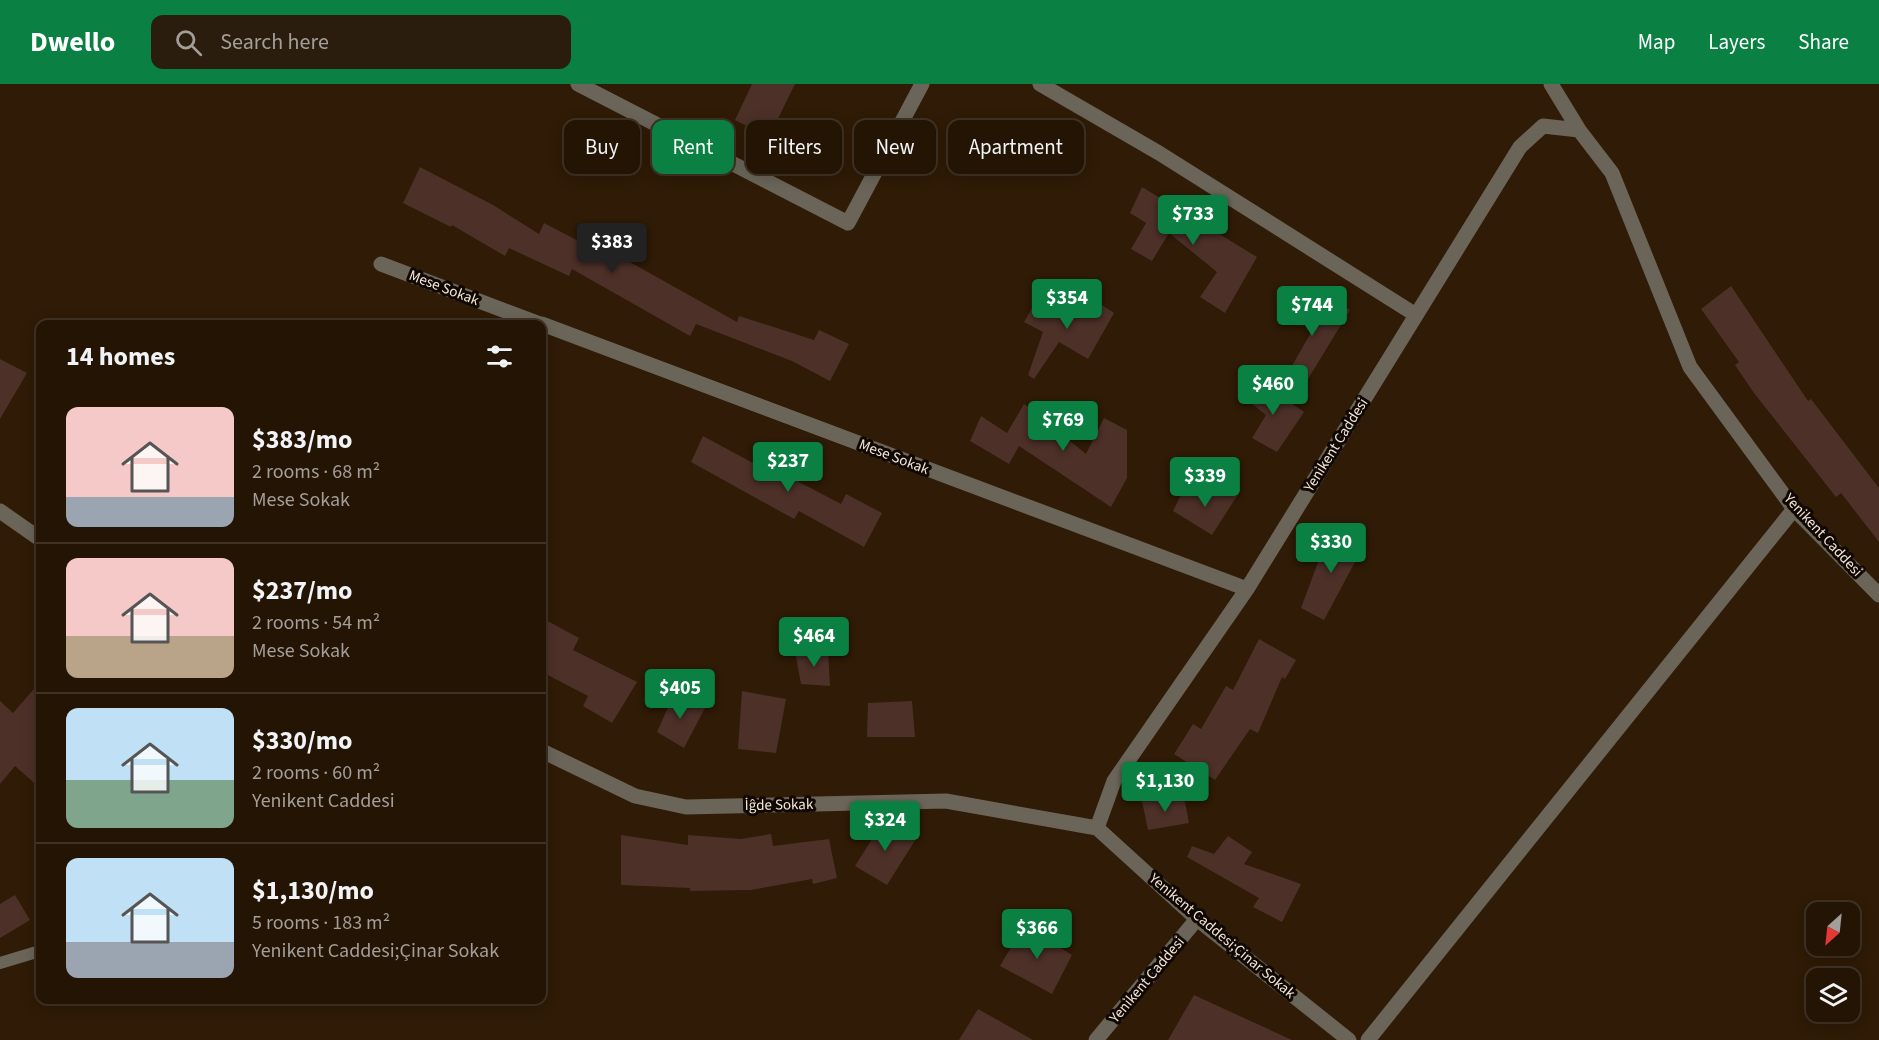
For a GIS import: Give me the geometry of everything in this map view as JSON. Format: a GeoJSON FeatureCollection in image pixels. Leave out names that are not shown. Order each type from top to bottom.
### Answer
{"type":"FeatureCollection","features":[{"type":"Feature","properties":{"kind":"street"},"geometry":{"type":"LineString","coordinates":[[578,84],[848,223],[922,84]]}},
{"type":"Feature","properties":{"kind":"street"},"geometry":{"type":"LineString","coordinates":[[1040,84],[1169,160],[1416,315]]}},
{"type":"Feature","properties":{"kind":"street","name":"Yenikent Caddesi"},"geometry":{"type":"LineString","coordinates":[[1551,84],[1579,130],[1612,172],[1690,367],[1794,509],[1879,595]]}},
{"type":"Feature","properties":{"kind":"street","name":"Yenikent Caddesi"},"geometry":{"type":"LineString","coordinates":[[1098,828],[1114,781],[1247,589],[1520,147],[1543,126],[1579,130]]}},
{"type":"Feature","properties":{"kind":"street","name":"Mese Sokak"},"geometry":{"type":"LineString","coordinates":[[381,264],[530,320]]}},
{"type":"Feature","properties":{"kind":"street","name":"Mese Sokak"},"geometry":{"type":"LineString","coordinates":[[546,326],[1247,589]]}},
{"type":"Feature","properties":{"kind":"street"},"geometry":{"type":"LineString","coordinates":[[1368,1040],[1794,509]]}},
{"type":"Feature","properties":{"kind":"street"},"geometry":{"type":"LineString","coordinates":[[0,512],[36,536]]}},
{"type":"Feature","properties":{"kind":"street","name":"İĝde Sokak"},"geometry":{"type":"LineString","coordinates":[[546,753],[635,796],[686,807],[946,801],[1098,828]]}},
{"type":"Feature","properties":{"kind":"street","name":"Yenikent Caddesi;Çinar Sokak"},"geometry":{"type":"LineString","coordinates":[[1098,828],[1197,919],[1349,1040]]}},
{"type":"Feature","properties":{"kind":"street","name":"Yenikent Caddesi"},"geometry":{"type":"LineString","coordinates":[[1096,1040],[1197,919]]}},
{"type":"Feature","properties":{"kind":"lane"},"geometry":{"type":"LineString","coordinates":[[0,963],[36,952]]}},
{"type":"Feature","properties":{"kind":"building"},"geometry":{"type":"Polygon","coordinates":[[[752,84],[795,84],[777,120],[746,120],[746,126],[735,120],[752,84]]]}},
{"type":"Feature","properties":{"kind":"building"},"geometry":{"type":"Polygon","coordinates":[[[420,167],[493,205],[539,234],[544,223],[609,257],[612,252],[737,322],[739,316],[814,340],[819,330],[849,344],[830,381],[792,361],[696,324],[690,336],[572,269],[569,276],[509,248],[505,256],[452,225],[451,227],[403,203],[420,167]]]}},
{"type":"Feature","properties":{"kind":"building"},"geometry":{"type":"Polygon","coordinates":[[[1142,187],[1257,257],[1225,313],[1200,297],[1217,272],[1169,233],[1152,261],[1131,249],[1146,223],[1130,213],[1142,187]]]}},
{"type":"Feature","properties":{"kind":"building"},"geometry":{"type":"Polygon","coordinates":[[[1305,286],[1350,310],[1294,402],[1277,392],[1313,329],[1290,313],[1305,286]]]}},
{"type":"Feature","properties":{"kind":"building"},"geometry":{"type":"Polygon","coordinates":[[[1731,286],[1808,401],[1811,399],[1879,488],[1879,542],[1841,493],[1836,497],[1754,393],[1735,365],[1739,362],[1701,309],[1731,286]]]}},
{"type":"Feature","properties":{"kind":"building"},"geometry":{"type":"Polygon","coordinates":[[[1087,295],[1114,313],[1088,359],[1059,342],[1034,379],[1028,375],[1043,332],[1024,322],[1038,298],[1073,320],[1087,295]]]}},
{"type":"Feature","properties":{"kind":"building"},"geometry":{"type":"Polygon","coordinates":[[[0,359],[27,373],[0,419],[0,359]]]}},
{"type":"Feature","properties":{"kind":"building"},"geometry":{"type":"Polygon","coordinates":[[[1257,380],[1304,412],[1277,452],[1252,438],[1266,415],[1246,399],[1257,380]]]}},
{"type":"Feature","properties":{"kind":"building"},"geometry":{"type":"Polygon","coordinates":[[[1024,404],[1086,454],[1104,418],[1127,430],[1127,478],[1111,507],[1019,446],[1009,464],[970,441],[981,416],[1007,433],[1024,404]]]}},
{"type":"Feature","properties":{"kind":"building"},"geometry":{"type":"Polygon","coordinates":[[[703,436],[775,475],[778,471],[841,504],[846,494],[882,513],[864,547],[799,511],[794,519],[691,462],[703,436]]]}},
{"type":"Feature","properties":{"kind":"building"},"geometry":{"type":"Polygon","coordinates":[[[1218,483],[1237,496],[1212,535],[1173,511],[1184,488],[1205,499],[1218,483]]]}},
{"type":"Feature","properties":{"kind":"building"},"geometry":{"type":"Polygon","coordinates":[[[1330,530],[1363,547],[1324,620],[1301,608],[1330,530]]]}},
{"type":"Feature","properties":{"kind":"building"},"geometry":{"type":"Polygon","coordinates":[[[546,620],[579,638],[573,650],[637,682],[612,723],[583,706],[588,696],[546,674],[546,620]]]}},
{"type":"Feature","properties":{"kind":"building"},"geometry":{"type":"Polygon","coordinates":[[[1259,639],[1296,660],[1285,679],[1282,677],[1258,733],[1250,729],[1215,780],[1174,754],[1193,724],[1201,729],[1226,686],[1233,690],[1259,639]]]}},
{"type":"Feature","properties":{"kind":"building"},"geometry":{"type":"Polygon","coordinates":[[[795,651],[828,651],[830,686],[801,684],[795,651]]]}},
{"type":"Feature","properties":{"kind":"building"},"geometry":{"type":"Polygon","coordinates":[[[36,687],[36,784],[15,766],[0,784],[0,701],[13,713],[36,687]]]}},
{"type":"Feature","properties":{"kind":"building"},"geometry":{"type":"Polygon","coordinates":[[[742,691],[786,699],[776,753],[738,749],[742,691]]]}},
{"type":"Feature","properties":{"kind":"building"},"geometry":{"type":"Polygon","coordinates":[[[675,692],[705,708],[684,748],[657,732],[675,692]]]}},
{"type":"Feature","properties":{"kind":"building"},"geometry":{"type":"Polygon","coordinates":[[[912,701],[915,737],[867,737],[868,703],[912,701]]]}},
{"type":"Feature","properties":{"kind":"building"},"geometry":{"type":"Polygon","coordinates":[[[1184,797],[1189,823],[1148,830],[1142,801],[1184,797]]]}},
{"type":"Feature","properties":{"kind":"building"},"geometry":{"type":"Polygon","coordinates":[[[884,820],[916,839],[887,885],[855,866],[884,820]]]}},
{"type":"Feature","properties":{"kind":"building"},"geometry":{"type":"Polygon","coordinates":[[[771,834],[773,846],[829,839],[837,878],[813,884],[812,879],[751,890],[690,891],[690,888],[621,885],[621,835],[688,845],[688,835],[741,839],[771,834]]]}},
{"type":"Feature","properties":{"kind":"building"},"geometry":{"type":"Polygon","coordinates":[[[1228,836],[1252,852],[1244,864],[1301,884],[1282,922],[1253,907],[1259,898],[1187,857],[1192,846],[1214,854],[1228,836]]]}},
{"type":"Feature","properties":{"kind":"building"},"geometry":{"type":"Polygon","coordinates":[[[15,895],[30,920],[0,938],[0,904],[15,895]]]}},
{"type":"Feature","properties":{"kind":"building"},"geometry":{"type":"Polygon","coordinates":[[[1024,925],[1072,955],[1052,994],[1000,966],[1024,925]]]}},
{"type":"Feature","properties":{"kind":"building"},"geometry":{"type":"Polygon","coordinates":[[[1194,995],[1292,1040],[1168,1040],[1194,995]]]}},
{"type":"Feature","properties":{"kind":"building"},"geometry":{"type":"Polygon","coordinates":[[[978,1009],[1033,1040],[959,1040],[978,1009]]]}}]}
